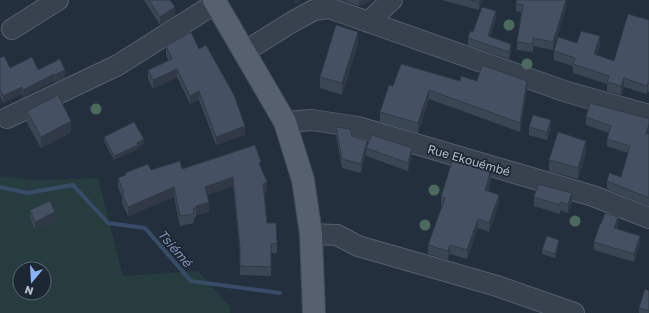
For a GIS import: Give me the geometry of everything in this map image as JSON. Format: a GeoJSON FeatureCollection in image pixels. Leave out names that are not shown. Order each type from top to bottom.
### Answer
{"type":"FeatureCollection","features":[{"type":"Feature","properties":{"kind":"main road"},"geometry":{"type":"LineString","coordinates":[[207,4],[244,52],[285,122],[303,180],[311,234],[314,313]]}},
{"type":"Feature","properties":{"kind":"street"},"geometry":{"type":"LineString","coordinates":[[12,29],[58,0]]}},
{"type":"Feature","properties":{"kind":"street"},"geometry":{"type":"LineString","coordinates":[[368,22],[392,0]]}},
{"type":"Feature","properties":{"kind":"street"},"geometry":{"type":"LineString","coordinates":[[7,118],[118,65],[207,4]]}},
{"type":"Feature","properties":{"kind":"street"},"geometry":{"type":"LineString","coordinates":[[244,52],[314,10],[330,8],[567,92],[649,115]]}},
{"type":"Feature","properties":{"kind":"street","name":"Rue Ekouémbé"},"geometry":{"type":"LineString","coordinates":[[285,122],[312,120],[358,127],[593,196],[649,218]]}},
{"type":"Feature","properties":{"kind":"street"},"geometry":{"type":"LineString","coordinates":[[311,234],[337,235],[358,246],[497,286],[574,313]]}},
{"type":"Feature","properties":{"kind":"green space"},"geometry":{"type":"Polygon","coordinates":[[[0,176],[35,180],[98,178],[123,276],[198,271],[230,307],[230,313],[0,313],[0,176]]]}},
{"type":"Feature","properties":{"kind":"building"},"geometry":{"type":"Polygon","coordinates":[[[149,0],[170,0],[175,7],[160,17],[149,0]]]}},
{"type":"Feature","properties":{"kind":"building"},"geometry":{"type":"Polygon","coordinates":[[[517,0],[566,0],[553,42],[533,38],[533,44],[517,42],[523,5],[516,3],[517,0]]]}},
{"type":"Feature","properties":{"kind":"building"},"geometry":{"type":"Polygon","coordinates":[[[482,7],[496,11],[488,36],[511,44],[509,52],[468,38],[470,31],[473,32],[482,7]]]}},
{"type":"Feature","properties":{"kind":"building"},"geometry":{"type":"Polygon","coordinates":[[[628,14],[649,20],[649,84],[648,83],[647,86],[624,78],[621,86],[607,82],[609,76],[573,64],[575,58],[554,51],[558,37],[577,43],[581,31],[600,36],[594,54],[614,61],[628,14]]]}},
{"type":"Feature","properties":{"kind":"building"},"geometry":{"type":"Polygon","coordinates":[[[336,25],[358,32],[342,83],[320,77],[336,25]]]}},
{"type":"Feature","properties":{"kind":"building"},"geometry":{"type":"Polygon","coordinates":[[[191,32],[199,49],[206,45],[234,95],[245,126],[216,137],[199,91],[190,96],[177,69],[153,80],[148,70],[172,59],[166,46],[191,32]]]}},
{"type":"Feature","properties":{"kind":"building"},"geometry":{"type":"Polygon","coordinates":[[[4,56],[10,68],[32,57],[38,70],[60,59],[65,70],[23,90],[22,87],[3,96],[0,89],[0,58],[4,56]]]}},
{"type":"Feature","properties":{"kind":"building"},"geometry":{"type":"Polygon","coordinates":[[[401,64],[460,81],[461,76],[477,81],[482,65],[527,81],[520,123],[429,90],[418,123],[380,112],[389,85],[393,86],[401,64]]]}},
{"type":"Feature","properties":{"kind":"building"},"geometry":{"type":"Polygon","coordinates":[[[58,95],[71,121],[41,137],[27,111],[58,95]]]}},
{"type":"Feature","properties":{"kind":"building"},"geometry":{"type":"Polygon","coordinates":[[[590,103],[649,118],[646,134],[649,134],[649,198],[607,181],[609,173],[621,177],[630,146],[607,139],[611,126],[586,117],[590,103]]]}},
{"type":"Feature","properties":{"kind":"building"},"geometry":{"type":"Polygon","coordinates":[[[533,115],[551,120],[547,132],[529,127],[533,115]]]}},
{"type":"Feature","properties":{"kind":"building"},"geometry":{"type":"Polygon","coordinates":[[[134,122],[144,139],[137,143],[138,145],[114,156],[104,137],[134,122]]]}},
{"type":"Feature","properties":{"kind":"building"},"geometry":{"type":"Polygon","coordinates":[[[336,127],[350,129],[352,136],[367,141],[361,164],[342,159],[336,127]]]}},
{"type":"Feature","properties":{"kind":"building"},"geometry":{"type":"Polygon","coordinates":[[[558,132],[586,141],[578,168],[549,160],[558,132]]]}},
{"type":"Feature","properties":{"kind":"building"},"geometry":{"type":"Polygon","coordinates":[[[372,135],[412,148],[408,163],[366,148],[372,135]]]}},
{"type":"Feature","properties":{"kind":"building"},"geometry":{"type":"Polygon","coordinates":[[[255,145],[261,162],[259,163],[267,182],[263,184],[267,223],[276,223],[277,243],[271,244],[271,267],[240,266],[240,248],[233,177],[205,187],[209,202],[196,206],[196,208],[193,209],[194,214],[180,216],[174,187],[128,207],[122,194],[124,193],[118,178],[126,175],[125,173],[148,164],[151,170],[180,161],[182,169],[255,145]]]}},
{"type":"Feature","properties":{"kind":"building"},"geometry":{"type":"Polygon","coordinates":[[[453,158],[491,170],[485,190],[499,195],[489,223],[478,219],[467,250],[450,245],[448,251],[428,245],[445,198],[441,197],[453,158]]]}},
{"type":"Feature","properties":{"kind":"building"},"geometry":{"type":"Polygon","coordinates":[[[538,184],[572,193],[568,204],[560,202],[560,205],[534,197],[538,184]]]}},
{"type":"Feature","properties":{"kind":"building"},"geometry":{"type":"Polygon","coordinates":[[[50,201],[55,212],[35,222],[30,210],[50,201]]]}},
{"type":"Feature","properties":{"kind":"building"},"geometry":{"type":"Polygon","coordinates":[[[605,213],[618,217],[614,228],[640,236],[634,254],[594,242],[605,213]]]}},
{"type":"Feature","properties":{"kind":"building"},"geometry":{"type":"Polygon","coordinates":[[[547,236],[559,240],[555,254],[542,250],[547,236]]]}},
{"type":"Feature","properties":{"kind":"building"},"geometry":{"type":"Polygon","coordinates":[[[645,289],[649,291],[649,311],[639,308],[645,289]]]}},
{"type":"Feature","properties":{"kind":"waterway","name":"Tsiémé"},"geometry":{"type":"LineString","coordinates":[[0,187],[27,193],[73,185],[108,223],[145,228],[191,281],[280,293]]}}]}
